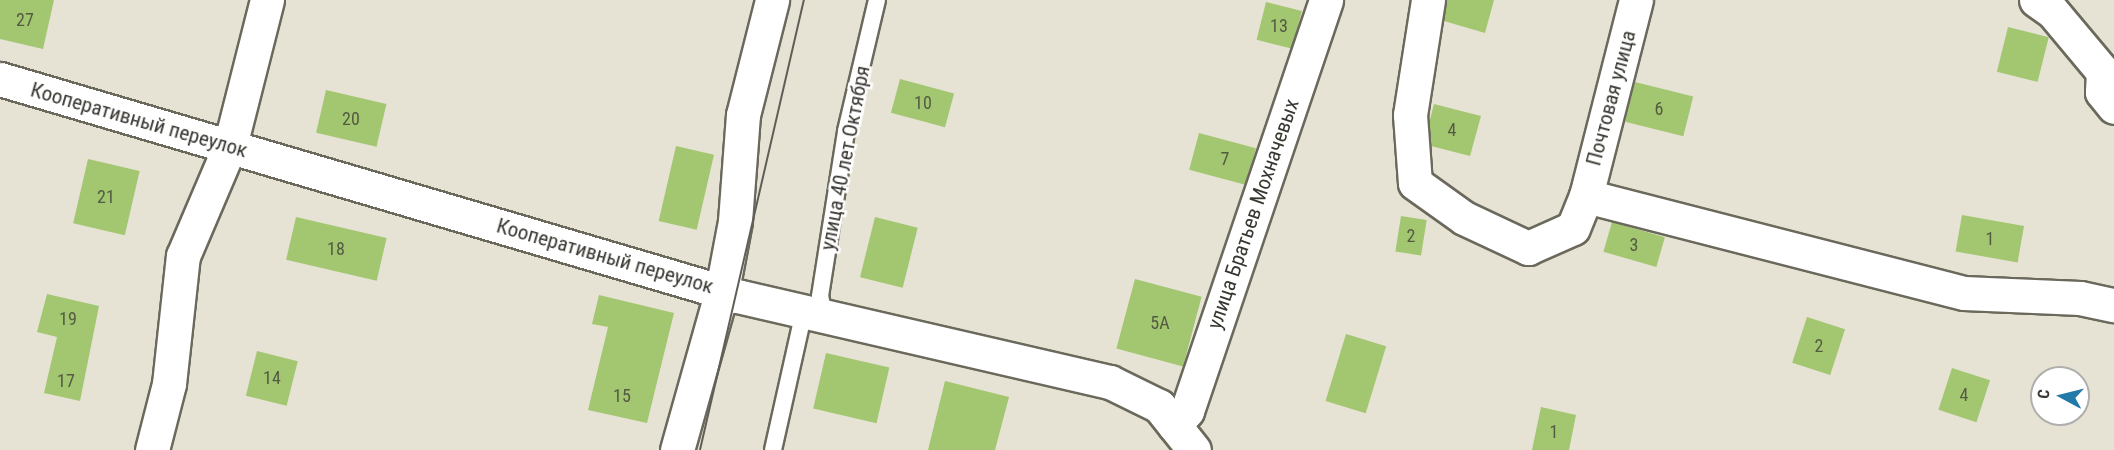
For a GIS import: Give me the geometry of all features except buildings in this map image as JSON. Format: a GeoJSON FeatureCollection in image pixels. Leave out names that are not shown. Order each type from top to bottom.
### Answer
{"type":"FeatureCollection","features":[{"type":"Feature","properties":{"kind":"street"},"geometry":{"type":"LineString","coordinates":[[152,450],[169,384],[183,256],[230,146],[267,0]]}},
{"type":"Feature","properties":{"kind":"street"},"geometry":{"type":"LineString","coordinates":[[677,450],[722,290],[735,221],[743,116],[772,0]]}},
{"type":"Feature","properties":{"kind":"street","name":"улица Братьев Мохначевых"},"geometry":{"type":"LineString","coordinates":[[1184,438],[1186,411],[1326,0]]}},
{"type":"Feature","properties":{"kind":"street","name":"Почтовая улица"},"geometry":{"type":"LineString","coordinates":[[1428,0],[1410,115],[1415,183],[1464,218],[1528,248],[1574,228],[1586,196],[1636,0]]}},
{"type":"Feature","properties":{"kind":"street"},"geometry":{"type":"LineString","coordinates":[[2036,0],[2052,11],[2108,72],[2102,92],[2114,107]]}},
{"type":"Feature","properties":{"kind":"street","name":"Кооперативный переулок"},"geometry":{"type":"LineString","coordinates":[[0,79],[722,290],[814,314],[1110,382],[1159,406],[1184,438]]}},
{"type":"Feature","properties":{"kind":"street"},"geometry":{"type":"LineString","coordinates":[[1586,196],[1964,293],[2080,298],[2114,305]]}},
{"type":"Feature","properties":{"kind":"street"},"geometry":{"type":"LineString","coordinates":[[2080,298],[2114,283]]}},
{"type":"Feature","properties":{"kind":"lane","name":"улица 40 лет Октября"},"geometry":{"type":"LineString","coordinates":[[773,450],[820,296],[846,131],[877,0]]}},
{"type":"Feature","properties":{"kind":"tram line"},"geometry":{"type":"LineString","coordinates":[[700,450],[804,0]]}}]}
